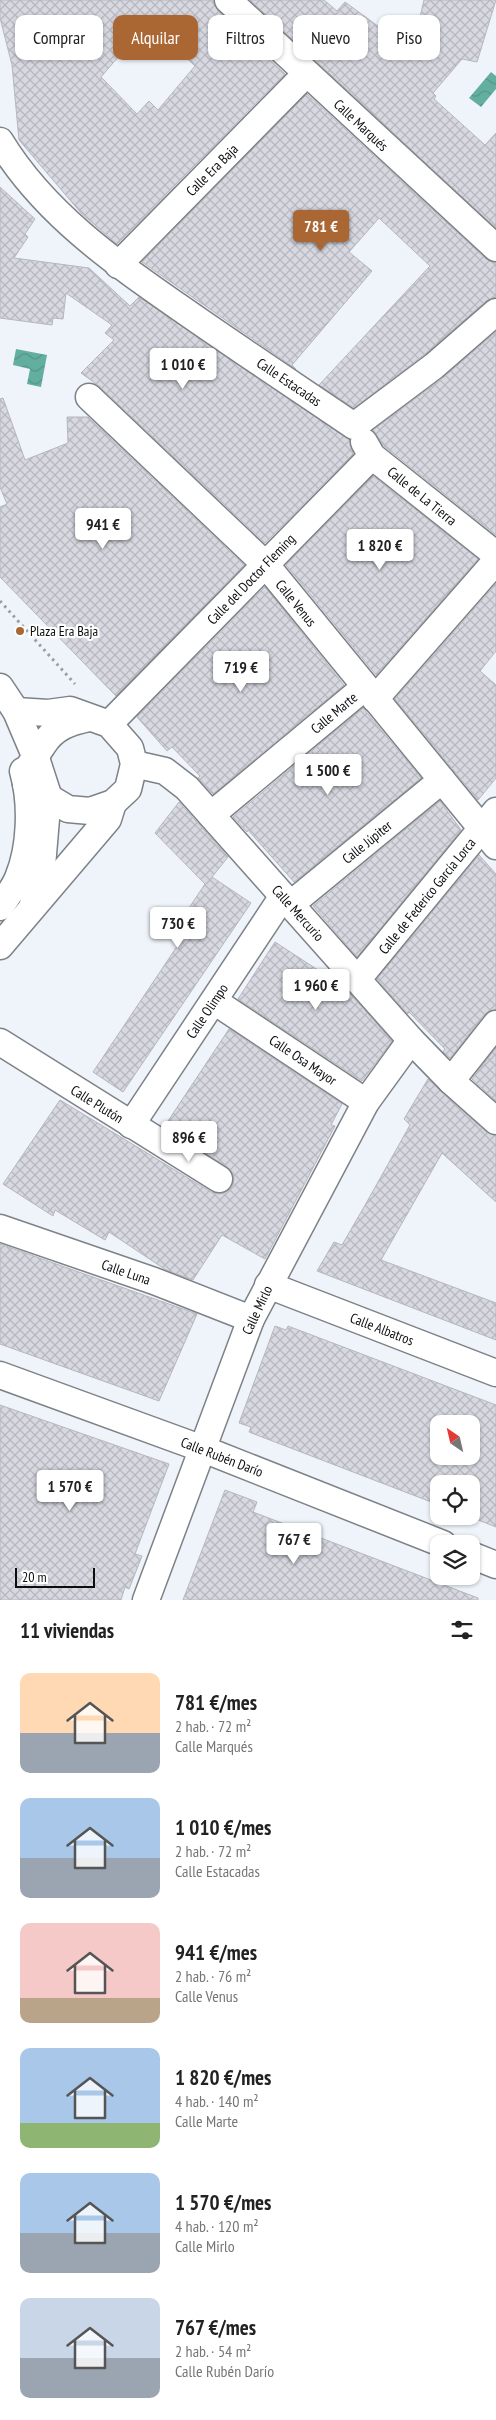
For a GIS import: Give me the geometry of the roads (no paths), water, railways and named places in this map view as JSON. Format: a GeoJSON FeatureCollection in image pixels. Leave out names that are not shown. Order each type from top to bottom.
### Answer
{"type":"FeatureCollection","features":[{"type":"Feature","properties":{"kind":"street","name":"Calle Marqués"},"geometry":{"type":"LineString","coordinates":[[228,0],[496,248]]}},
{"type":"Feature","properties":{"kind":"street","name":"Calle Era Baja"},"geometry":{"type":"LineString","coordinates":[[118,265],[306,74]]}},
{"type":"Feature","properties":{"kind":"street","name":"Calle Estacadas"},"geometry":{"type":"LineString","coordinates":[[0,141],[16,167],[53,209],[118,265],[354,426]]}},
{"type":"Feature","properties":{"kind":"street"},"geometry":{"type":"LineString","coordinates":[[354,426],[434,366],[496,312]]}},
{"type":"Feature","properties":{"kind":"street","name":"Calle Venus"},"geometry":{"type":"LineString","coordinates":[[89,397],[266,565],[442,780],[491,829]]}},
{"type":"Feature","properties":{"kind":"street","name":"Calle de La Tierra"},"geometry":{"type":"LineString","coordinates":[[354,426],[372,456],[494,553],[496,560]]}},
{"type":"Feature","properties":{"kind":"street","name":"Calle del Doctor Fleming"},"geometry":{"type":"LineString","coordinates":[[101,721],[266,565],[372,456]]}},
{"type":"Feature","properties":{"kind":"street","name":"Calle Marte"},"geometry":{"type":"LineString","coordinates":[[211,816],[370,693],[496,560]]}},
{"type":"Feature","properties":{"kind":"street"},"geometry":{"type":"LineString","coordinates":[[0,687],[18,751],[34,777],[68,809],[90,811],[113,803],[128,789],[134,764],[130,748],[101,721],[70,710],[48,713],[8,714]]}},
{"type":"Feature","properties":{"kind":"street"},"geometry":{"type":"LineString","coordinates":[[0,908],[18,878],[26,846],[28,808],[34,777],[51,733],[69,722],[101,721]]}},
{"type":"Feature","properties":{"kind":"street","name":"Calle Mercurio"},"geometry":{"type":"LineString","coordinates":[[134,764],[165,771],[187,788],[411,1040],[451,1081],[496,1120]]}},
{"type":"Feature","properties":{"kind":"street"},"geometry":{"type":"LineString","coordinates":[[32,908],[42,866],[34,777]]}},
{"type":"Feature","properties":{"kind":"street","name":"Calle Júpiter"},"geometry":{"type":"LineString","coordinates":[[287,900],[442,780]]}},
{"type":"Feature","properties":{"kind":"street"},"geometry":{"type":"LineString","coordinates":[[0,946],[108,819],[113,803]]}},
{"type":"Feature","properties":{"kind":"street","name":"Calle de Federico García Lorca"},"geometry":{"type":"LineString","coordinates":[[357,980],[491,829]]}},
{"type":"Feature","properties":{"kind":"street","name":"Calle Olimpo"},"geometry":{"type":"LineString","coordinates":[[131,1125],[214,1001],[287,900]]}},
{"type":"Feature","properties":{"kind":"street","name":"Calle Osa Mayor"},"geometry":{"type":"LineString","coordinates":[[214,1001],[366,1102]]}},
{"type":"Feature","properties":{"kind":"street"},"geometry":{"type":"LineString","coordinates":[[451,1081],[496,1024]]}},
{"type":"Feature","properties":{"kind":"street","name":"Calle Mirlo"},"geometry":{"type":"LineString","coordinates":[[146,1600],[251,1319],[366,1102],[411,1040]]}},
{"type":"Feature","properties":{"kind":"street","name":"Calle Plutón"},"geometry":{"type":"LineString","coordinates":[[0,1042],[219,1179]]}},
{"type":"Feature","properties":{"kind":"street","name":"Calle Luna"},"geometry":{"type":"LineString","coordinates":[[0,1228],[154,1281],[251,1319]]}},
{"type":"Feature","properties":{"kind":"street","name":"Calle Albatros"},"geometry":{"type":"LineString","coordinates":[[268,1285],[496,1373]]}},
{"type":"Feature","properties":{"kind":"street","name":"Calle Rubén Darío"},"geometry":{"type":"LineString","coordinates":[[0,1375],[202,1449],[430,1539]]}},
{"type":"Feature","properties":{"kind":"street"},"geometry":{"type":"LineString","coordinates":[[480,1559],[496,1565]]}},
{"type":"Feature","properties":{"kind":"water"},"geometry":{"type":"Polygon","coordinates":[[[491,72],[496,76],[496,89],[481,107],[469,98],[491,72]]]}},
{"type":"Feature","properties":{"kind":"water"},"geometry":{"type":"Polygon","coordinates":[[[16,349],[47,355],[41,387],[27,384],[30,369],[13,365],[16,349]]]}},
{"type":"Feature","properties":{"kind":"place","name":"Plaza Era Baja"},"geometry":{"type":"Point","coordinates":[20,631]}}]}
